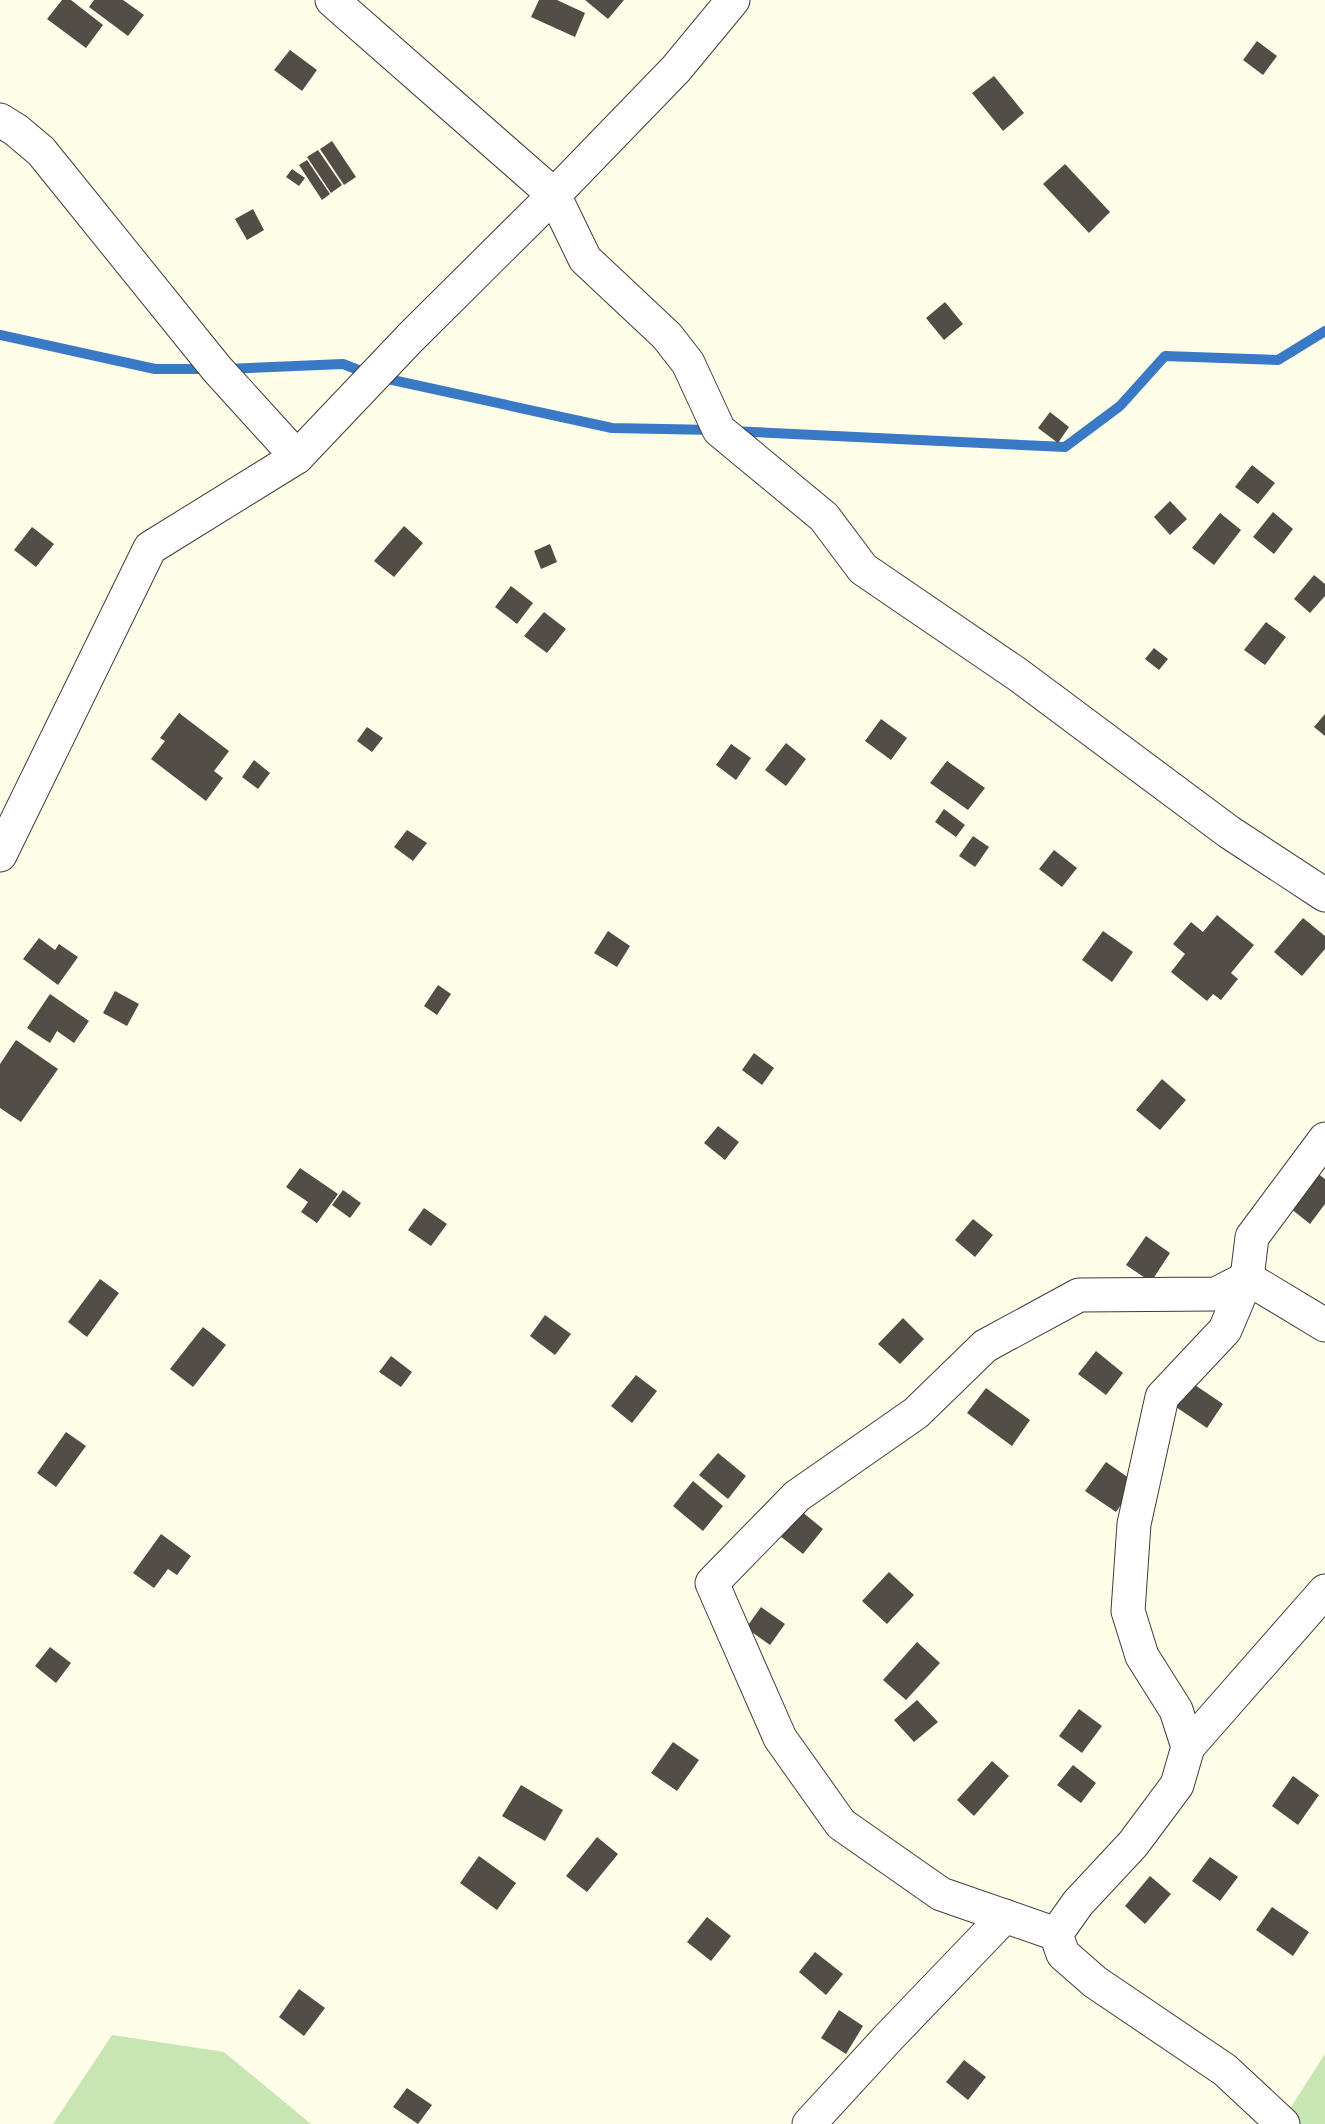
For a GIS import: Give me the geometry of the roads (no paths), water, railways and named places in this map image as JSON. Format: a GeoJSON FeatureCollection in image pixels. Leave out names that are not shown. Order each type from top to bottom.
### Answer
{"type":"FeatureCollection","features":[{"type":"Feature","properties":{"kind":"street"},"geometry":{"type":"LineString","coordinates":[[332,0],[554,195],[585,259],[667,336],[688,363],[719,430],[824,517],[863,569],[1017,674],[1229,832],[1325,895]]}},
{"type":"Feature","properties":{"kind":"street"},"geometry":{"type":"LineString","coordinates":[[0,855],[150,548],[297,457],[411,337],[554,195],[676,69],[733,0]]}},
{"type":"Feature","properties":{"kind":"street"},"geometry":{"type":"LineString","coordinates":[[0,120],[41,151],[217,369],[297,457]]}},
{"type":"Feature","properties":{"kind":"street"},"geometry":{"type":"LineString","coordinates":[[1188,1747],[1176,1710],[1142,1656],[1128,1611],[1134,1524],[1162,1397],[1225,1330],[1247,1278],[1252,1237],[1325,1139]]}},
{"type":"Feature","properties":{"kind":"street"},"geometry":{"type":"LineString","coordinates":[[1247,1278],[1325,1325]]}},
{"type":"Feature","properties":{"kind":"street"},"geometry":{"type":"LineString","coordinates":[[1056,1934],[941,1894],[841,1824],[780,1738],[712,1583],[797,1496],[916,1413],[985,1346],[1079,1295],[1216,1294],[1247,1278]]}},
{"type":"Feature","properties":{"kind":"street"},"geometry":{"type":"LineString","coordinates":[[1056,1934],[1078,1903],[1133,1844],[1178,1785],[1188,1747],[1325,1591]]}},
{"type":"Feature","properties":{"kind":"street"},"geometry":{"type":"LineString","coordinates":[[809,2124],[1005,1917]]}},
{"type":"Feature","properties":{"kind":"street"},"geometry":{"type":"LineString","coordinates":[[1056,1934],[1063,1954],[1095,1982],[1225,2070],[1283,2124]]}},
{"type":"Feature","properties":{"kind":"waterway"},"geometry":{"type":"LineString","coordinates":[[732,431],[1065,447],[1120,406],[1165,356],[1278,360],[1325,331]]}},
{"type":"Feature","properties":{"kind":"waterway"},"geometry":{"type":"LineString","coordinates":[[0,335],[155,369],[209,369]]}},
{"type":"Feature","properties":{"kind":"waterway"},"geometry":{"type":"LineString","coordinates":[[225,369],[343,364],[374,376],[612,428],[714,430]]}}]}
